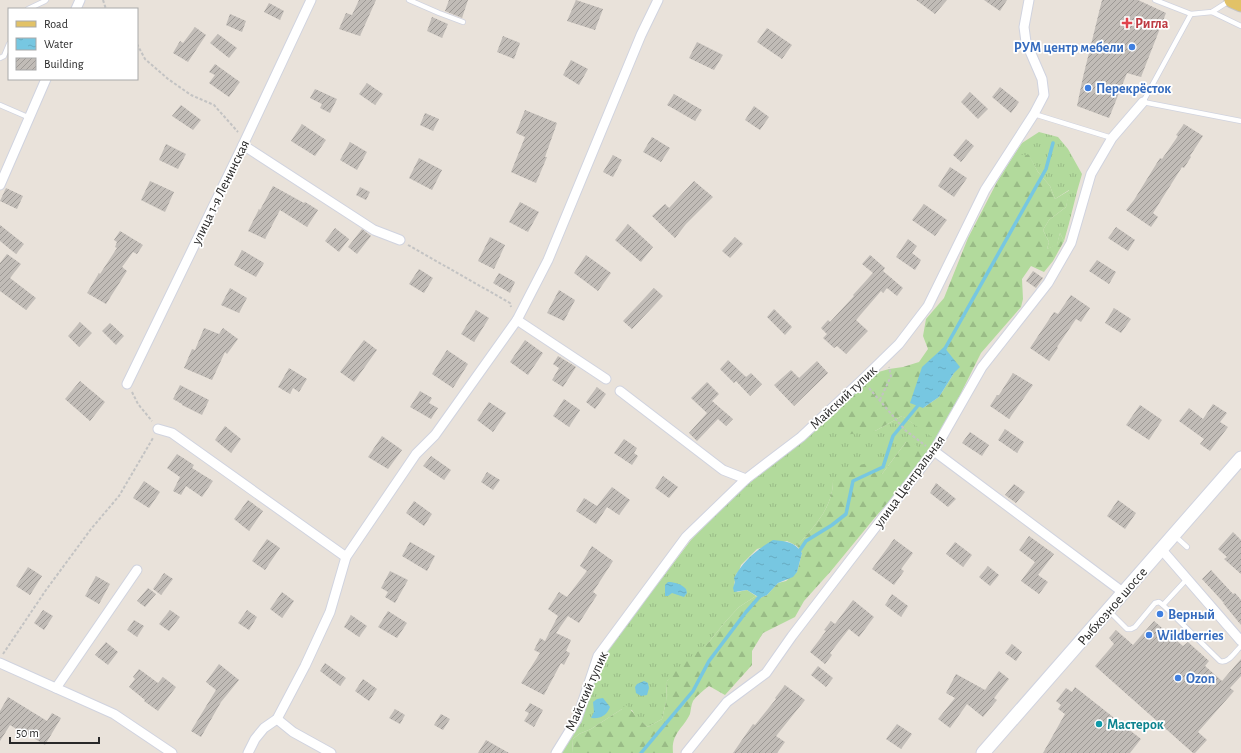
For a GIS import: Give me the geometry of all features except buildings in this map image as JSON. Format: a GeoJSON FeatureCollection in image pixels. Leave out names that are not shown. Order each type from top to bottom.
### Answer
{"type":"FeatureCollection","features":[{"type":"Feature","properties":{"kind":"main road"},"geometry":{"type":"LineString","coordinates":[[1231,0],[1241,4]]}},
{"type":"Feature","properties":{"kind":"main road","name":"Рыбхозное шоссе"},"geometry":{"type":"LineString","coordinates":[[984,752],[1241,458]]}},
{"type":"Feature","properties":{"kind":"street","name":"улица 1-я Ленинская"},"geometry":{"type":"LineString","coordinates":[[127,384],[244,145],[311,0]]}},
{"type":"Feature","properties":{"kind":"street"},"geometry":{"type":"LineString","coordinates":[[248,753],[255,739],[264,728],[277,719],[305,666],[330,612],[346,558],[416,454],[436,435],[517,320],[548,260],[641,35],[658,0]]}},
{"type":"Feature","properties":{"kind":"street","name":"Майский тупик"},"geometry":{"type":"LineString","coordinates":[[556,753],[577,719],[598,656],[686,537],[746,478],[801,437],[862,380],[899,344],[928,306],[985,190],[1034,114],[1044,95],[1042,79],[1026,42],[1024,27],[1029,0]]}},
{"type":"Feature","properties":{"kind":"street"},"geometry":{"type":"LineString","coordinates":[[0,185],[46,80]]}},
{"type":"Feature","properties":{"kind":"street","name":"улица Центральная"},"geometry":{"type":"LineString","coordinates":[[686,753],[727,702],[766,672],[934,451],[982,368],[1048,283],[1071,243],[1091,174],[1112,138],[1143,102]]}},
{"type":"Feature","properties":{"kind":"street"},"geometry":{"type":"LineString","coordinates":[[244,145],[374,230],[400,240]]}},
{"type":"Feature","properties":{"kind":"street"},"geometry":{"type":"LineString","coordinates":[[517,320],[606,379]]}},
{"type":"Feature","properties":{"kind":"street"},"geometry":{"type":"LineString","coordinates":[[620,391],[723,470],[746,478]]}},
{"type":"Feature","properties":{"kind":"street"},"geometry":{"type":"LineString","coordinates":[[158,429],[172,433],[346,558]]}},
{"type":"Feature","properties":{"kind":"street"},"geometry":{"type":"LineString","coordinates":[[934,451],[1124,593]]}},
{"type":"Feature","properties":{"kind":"street"},"geometry":{"type":"LineString","coordinates":[[1162,550],[1241,641]]}},
{"type":"Feature","properties":{"kind":"street"},"geometry":{"type":"LineString","coordinates":[[56,688],[136,570]]}},
{"type":"Feature","properties":{"kind":"street"},"geometry":{"type":"LineString","coordinates":[[0,660],[56,688],[114,714],[172,753]]}},
{"type":"Feature","properties":{"kind":"street"},"geometry":{"type":"LineString","coordinates":[[277,719],[293,732],[331,753]]}},
{"type":"Feature","properties":{"kind":"lane"},"geometry":{"type":"LineString","coordinates":[[30,8],[46,0]]}},
{"type":"Feature","properties":{"kind":"lane"},"geometry":{"type":"LineString","coordinates":[[409,0],[463,22]]}},
{"type":"Feature","properties":{"kind":"lane"},"geometry":{"type":"LineString","coordinates":[[1155,0],[1191,14],[1212,12],[1231,0]]}},
{"type":"Feature","properties":{"kind":"lane"},"geometry":{"type":"LineString","coordinates":[[1212,12],[1241,26]]}},
{"type":"Feature","properties":{"kind":"lane"},"geometry":{"type":"LineString","coordinates":[[1191,14],[1143,102],[1241,121]]}},
{"type":"Feature","properties":{"kind":"lane"},"geometry":{"type":"LineString","coordinates":[[0,58],[4,56],[8,46]]}},
{"type":"Feature","properties":{"kind":"lane"},"geometry":{"type":"LineString","coordinates":[[0,105],[30,118]]}},
{"type":"Feature","properties":{"kind":"lane"},"geometry":{"type":"LineString","coordinates":[[1034,114],[1112,138]]}},
{"type":"Feature","properties":{"kind":"lane"},"geometry":{"type":"LineString","coordinates":[[1175,535],[1187,547]]}},
{"type":"Feature","properties":{"kind":"lane"},"geometry":{"type":"LineString","coordinates":[[1163,605],[1187,579]]}},
{"type":"Feature","properties":{"kind":"lane"},"geometry":{"type":"LineString","coordinates":[[1108,610],[1127,629],[1131,629],[1135,627],[1155,603],[1159,602],[1220,661],[1227,661],[1241,646]]}},
{"type":"Feature","properties":{"kind":"path"},"geometry":{"type":"LineString","coordinates":[[138,46],[145,59],[168,79],[191,95],[214,105],[237,130],[244,145]]}},
{"type":"Feature","properties":{"kind":"path"},"geometry":{"type":"LineString","coordinates":[[400,240],[510,303],[517,320]]}},
{"type":"Feature","properties":{"kind":"path"},"geometry":{"type":"LineString","coordinates":[[880,400],[891,376],[886,357]]}},
{"type":"Feature","properties":{"kind":"path"},"geometry":{"type":"LineString","coordinates":[[862,380],[905,430],[934,451]]}},
{"type":"Feature","properties":{"kind":"path"},"geometry":{"type":"LineString","coordinates":[[0,660],[46,590],[91,529],[118,496],[158,429],[138,404],[127,384]]}},
{"type":"Feature","properties":{"kind":"green space"},"geometry":{"type":"Polygon","coordinates":[[[1039,132],[1058,137],[1068,149],[1082,174],[1064,241],[1060,233],[1057,245],[1047,249],[1049,242],[1043,230],[1049,220],[1066,207],[1069,190],[1055,199],[1050,186],[1038,172],[1029,156],[1014,155],[1022,143],[1039,132]]]}},
{"type":"Feature","properties":{"kind":"green space"},"geometry":{"type":"Polygon","coordinates":[[[1014,155],[1029,155],[1038,172],[1050,186],[1055,199],[1070,190],[1066,207],[1049,220],[1043,230],[1049,242],[1047,249],[1057,244],[1060,233],[1064,241],[1053,261],[1044,272],[1031,266],[1022,279],[1023,299],[1021,307],[981,353],[944,427],[935,439],[902,416],[875,431],[844,435],[834,431],[834,415],[875,373],[919,362],[928,349],[923,336],[926,319],[944,298],[968,238],[997,182],[1014,155]],[[944,347],[923,408],[939,397],[954,373],[944,347]]]}},
{"type":"Feature","properties":{"kind":"green space"},"geometry":{"type":"Polygon","coordinates":[[[834,415],[834,431],[875,431],[902,416],[914,424],[944,427],[927,455],[906,442],[882,474],[833,481],[830,499],[826,508],[816,524],[797,546],[787,541],[757,549],[741,565],[736,574],[734,586],[737,592],[747,590],[756,596],[739,607],[709,642],[667,681],[666,702],[662,719],[648,727],[637,719],[632,710],[622,709],[573,739],[572,753],[559,753],[577,723],[590,696],[602,657],[691,540],[728,500],[834,415]]]}},
{"type":"Feature","properties":{"kind":"green space"},"geometry":{"type":"Polygon","coordinates":[[[911,441],[927,455],[913,470],[900,490],[804,601],[795,617],[763,633],[752,651],[752,665],[725,695],[709,686],[693,701],[690,714],[674,741],[673,753],[572,753],[573,739],[622,709],[625,704],[641,722],[648,727],[662,719],[666,702],[667,681],[677,669],[709,642],[739,607],[756,596],[760,598],[767,595],[778,583],[786,581],[797,572],[802,553],[797,546],[816,524],[826,508],[830,499],[833,481],[851,467],[872,462],[882,474],[906,442],[911,441]]]}},
{"type":"Feature","properties":{"kind":"water"},"geometry":{"type":"Polygon","coordinates":[[[944,347],[960,367],[954,373],[939,397],[923,408],[910,403],[922,367],[944,347]]]}},
{"type":"Feature","properties":{"kind":"water"},"geometry":{"type":"Polygon","coordinates":[[[773,540],[793,544],[802,553],[797,572],[793,577],[778,583],[767,595],[760,598],[747,590],[734,592],[734,578],[742,566],[756,552],[773,540]]]}},
{"type":"Feature","properties":{"kind":"water"},"geometry":{"type":"Polygon","coordinates":[[[668,582],[682,586],[686,589],[687,593],[684,597],[672,593],[665,596],[665,585],[668,582]]]}},
{"type":"Feature","properties":{"kind":"water"},"geometry":{"type":"Polygon","coordinates":[[[644,681],[648,683],[649,688],[647,695],[641,696],[636,693],[635,687],[637,684],[644,681]]]}},
{"type":"Feature","properties":{"kind":"water"},"geometry":{"type":"Polygon","coordinates":[[[603,698],[610,707],[609,710],[601,717],[591,718],[594,712],[593,702],[597,699],[603,698]]]}},
{"type":"Feature","properties":{"kind":"waterway"},"geometry":{"type":"LineString","coordinates":[[943,352],[1046,169],[1053,143]]}},
{"type":"Feature","properties":{"kind":"waterway"},"geometry":{"type":"LineString","coordinates":[[798,553],[806,541],[832,525],[846,514],[853,481],[883,467],[893,436],[920,403]]}},
{"type":"Feature","properties":{"kind":"waterway"},"geometry":{"type":"LineString","coordinates":[[641,753],[693,691],[709,661],[746,612],[761,595]]}},
{"type":"Feature","properties":{"kind":"place","name":"Ригла"},"geometry":{"type":"Point","coordinates":[1127,23]}},
{"type":"Feature","properties":{"kind":"place","name":"РУМ центр мебели"},"geometry":{"type":"Point","coordinates":[1132,47]}},
{"type":"Feature","properties":{"kind":"place","name":"Перекрёсток"},"geometry":{"type":"Point","coordinates":[1088,88]}},
{"type":"Feature","properties":{"kind":"place","name":"Верный"},"geometry":{"type":"Point","coordinates":[1160,614]}},
{"type":"Feature","properties":{"kind":"place","name":"Wildberries"},"geometry":{"type":"Point","coordinates":[1149,635]}},
{"type":"Feature","properties":{"kind":"place","name":"Ozon"},"geometry":{"type":"Point","coordinates":[1178,678]}},
{"type":"Feature","properties":{"kind":"place","name":"Мастерок"},"geometry":{"type":"Point","coordinates":[1099,724]}}]}
